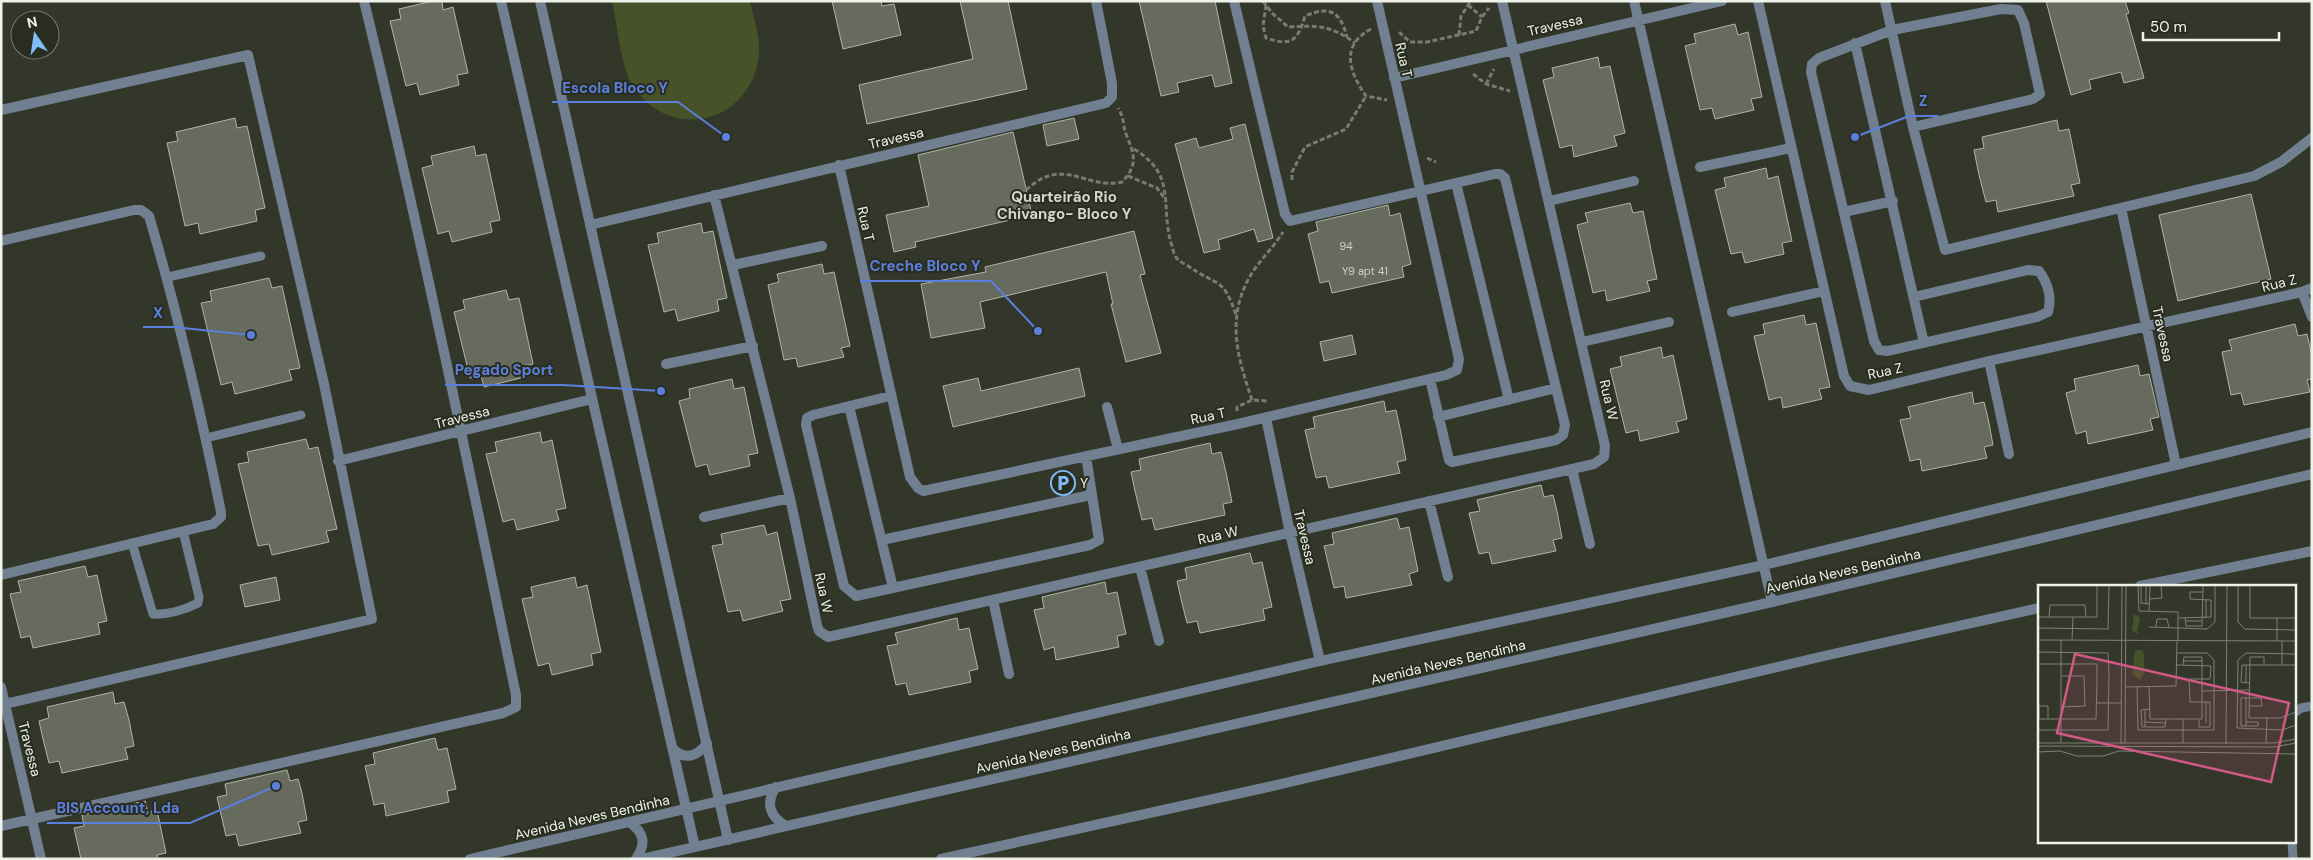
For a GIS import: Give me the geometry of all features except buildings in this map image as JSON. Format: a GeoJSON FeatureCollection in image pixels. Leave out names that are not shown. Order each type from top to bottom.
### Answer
{"type":"FeatureCollection","features":[{"type":"Feature","properties":{"kind":"street"},"geometry":{"type":"LineString","coordinates":[[1,826],[511,710],[516,707],[518,701],[461,432],[398,140],[364,1]]}},
{"type":"Feature","properties":{"kind":"street"},"geometry":{"type":"LineString","coordinates":[[501,1],[695,847]]}},
{"type":"Feature","properties":{"kind":"street"},"geometry":{"type":"LineString","coordinates":[[540,1],[728,840]]}},
{"type":"Feature","properties":{"kind":"street"},"geometry":{"type":"LineString","coordinates":[[1096,1],[1112,83],[1112,97]]}},
{"type":"Feature","properties":{"kind":"street"},"geometry":{"type":"LineString","coordinates":[[1234,1],[1285,214],[1290,221],[1494,174],[1500,174],[1505,178],[1556,388],[1564,425],[1563,435],[1556,440],[1452,462],[1449,460],[1430,379]]}},
{"type":"Feature","properties":{"kind":"street","name":"Rua T"},"geometry":{"type":"LineString","coordinates":[[839,165],[890,396],[910,477],[918,488],[923,491],[1266,418],[1454,373],[1460,366],[1460,359],[1377,1]]}},
{"type":"Feature","properties":{"kind":"street","name":"Rua W"},"geometry":{"type":"LineString","coordinates":[[714,195],[790,498],[817,625],[819,631],[824,635],[833,637],[1572,469],[1600,461],[1606,453],[1582,342],[1502,1]]}},
{"type":"Feature","properties":{"kind":"street"},"geometry":{"type":"LineString","coordinates":[[1634,1],[1772,602]]}},
{"type":"Feature","properties":{"kind":"street","name":"Travessa"},"geometry":{"type":"LineString","coordinates":[[1394,78],[1514,48],[1722,1]]}},
{"type":"Feature","properties":{"kind":"street","name":"Rua Z"},"geometry":{"type":"LineString","coordinates":[[1758,1],[1844,376],[1850,386],[1869,390],[1989,361],[2302,292],[2312,288]]}},
{"type":"Feature","properties":{"kind":"street"},"geometry":{"type":"LineString","coordinates":[[1885,1],[1913,127],[1944,250],[2254,176],[2310,144]]}},
{"type":"Feature","properties":{"kind":"street"},"geometry":{"type":"LineString","coordinates":[[1913,127],[2033,99],[2040,94],[2040,85],[2024,23],[2018,10],[2001,9],[1892,30],[1819,58],[1812,64],[1811,72],[1874,340],[1879,350],[1888,351],[2037,317],[2048,312],[2051,302],[2045,278],[2039,271],[2028,270],[1914,297]]}},
{"type":"Feature","properties":{"kind":"street"},"geometry":{"type":"LineString","coordinates":[[1855,43],[1893,201],[1924,343]]}},
{"type":"Feature","properties":{"kind":"street"},"geometry":{"type":"LineString","coordinates":[[1,110],[248,55],[324,384],[338,461],[372,619],[3,704]]}},
{"type":"Feature","properties":{"kind":"street","name":"Travessa"},"geometry":{"type":"LineString","coordinates":[[590,225],[839,165],[1097,106],[1112,97]]}},
{"type":"Feature","properties":{"kind":"street"},"geometry":{"type":"LineString","coordinates":[[1700,167],[1791,148]]}},
{"type":"Feature","properties":{"kind":"street"},"geometry":{"type":"LineString","coordinates":[[1549,201],[1634,181]]}},
{"type":"Feature","properties":{"kind":"street"},"geometry":{"type":"LineString","coordinates":[[1456,183],[1509,400]]}},
{"type":"Feature","properties":{"kind":"street"},"geometry":{"type":"LineString","coordinates":[[1844,212],[1893,201]]}},
{"type":"Feature","properties":{"kind":"street","name":"Travessa"},"geometry":{"type":"LineString","coordinates":[[2121,208],[2176,465]]}},
{"type":"Feature","properties":{"kind":"street"},"geometry":{"type":"LineString","coordinates":[[1,241],[141,210],[149,216],[168,278],[206,438],[221,517],[213,524],[1,575]]}},
{"type":"Feature","properties":{"kind":"street"},"geometry":{"type":"LineString","coordinates":[[733,265],[822,246]]}},
{"type":"Feature","properties":{"kind":"street"},"geometry":{"type":"LineString","coordinates":[[1732,312],[1824,291]]}},
{"type":"Feature","properties":{"kind":"street"},"geometry":{"type":"LineString","coordinates":[[2302,292],[2312,317]]}},
{"type":"Feature","properties":{"kind":"street"},"geometry":{"type":"LineString","coordinates":[[1582,342],[1669,322]]}},
{"type":"Feature","properties":{"kind":"street"},"geometry":{"type":"LineString","coordinates":[[666,364],[753,346]]}},
{"type":"Feature","properties":{"kind":"street"},"geometry":{"type":"LineString","coordinates":[[1989,361],[2009,454]]}},
{"type":"Feature","properties":{"kind":"street"},"geometry":{"type":"LineString","coordinates":[[1438,417],[1556,388]]}},
{"type":"Feature","properties":{"kind":"street"},"geometry":{"type":"LineString","coordinates":[[890,396],[813,414],[807,418],[806,424],[844,586],[856,596],[1090,545],[1099,540],[1100,535],[1091,495],[1086,456]]}},
{"type":"Feature","properties":{"kind":"street","name":"Travessa"},"geometry":{"type":"LineString","coordinates":[[338,461],[592,399]]}},
{"type":"Feature","properties":{"kind":"street"},"geometry":{"type":"LineString","coordinates":[[849,406],[893,588]]}},
{"type":"Feature","properties":{"kind":"street"},"geometry":{"type":"LineString","coordinates":[[1107,407],[1118,449]]}},
{"type":"Feature","properties":{"kind":"street","name":"Travessa"},"geometry":{"type":"LineString","coordinates":[[1266,418],[1290,533],[1320,661]]}},
{"type":"Feature","properties":{"kind":"street","name":"Avenida Neves Bendinha"},"geometry":{"type":"LineString","coordinates":[[470,859],[1320,661],[1764,565],[2312,432]]}},
{"type":"Feature","properties":{"kind":"street"},"geometry":{"type":"LineString","coordinates":[[1572,469],[1590,544]]}},
{"type":"Feature","properties":{"kind":"street","name":"Avenida Neves Bendinha"},"geometry":{"type":"LineString","coordinates":[[642,859],[669,856],[695,847],[786,826],[1772,602],[2260,488],[2312,474]]}},
{"type":"Feature","properties":{"kind":"street"},"geometry":{"type":"LineString","coordinates":[[882,540],[1091,495]]}},
{"type":"Feature","properties":{"kind":"street"},"geometry":{"type":"LineString","coordinates":[[704,517],[790,498]]}},
{"type":"Feature","properties":{"kind":"street"},"geometry":{"type":"LineString","coordinates":[[1429,501],[1448,577]]}},
{"type":"Feature","properties":{"kind":"street"},"geometry":{"type":"LineString","coordinates":[[2145,585],[2312,550]]}},
{"type":"Feature","properties":{"kind":"street"},"geometry":{"type":"LineString","coordinates":[[1140,567],[1159,641]]}},
{"type":"Feature","properties":{"kind":"street"},"geometry":{"type":"LineString","coordinates":[[993,600],[1009,674]]}},
{"type":"Feature","properties":{"kind":"street"},"geometry":{"type":"LineString","coordinates":[[941,859],[1277,784],[1824,656],[2038,608]]}},
{"type":"Feature","properties":{"kind":"street","name":"Travessa"},"geometry":{"type":"LineString","coordinates":[[1,687],[3,704],[42,859]]}},
{"type":"Feature","properties":{"kind":"street"},"geometry":{"type":"LineString","coordinates":[[673,750],[681,756],[691,756],[701,751],[707,743]]}},
{"type":"Feature","properties":{"kind":"street"},"geometry":{"type":"LineString","coordinates":[[776,787],[770,795],[769,805],[772,815],[786,826]]}},
{"type":"Feature","properties":{"kind":"street"},"geometry":{"type":"LineString","coordinates":[[629,822],[640,830],[643,838],[641,851],[636,859]]}},
{"type":"Feature","properties":{"kind":"lane"},"geometry":{"type":"LineString","coordinates":[[168,278],[261,256]]}},
{"type":"Feature","properties":{"kind":"lane"},"geometry":{"type":"LineString","coordinates":[[206,438],[300,415]]}},
{"type":"Feature","properties":{"kind":"lane"},"geometry":{"type":"LineString","coordinates":[[132,543],[153,614],[191,607],[198,603],[199,597],[183,531]]}},
{"type":"Feature","properties":{"kind":"lane"},"geometry":{"type":"LineString","coordinates":[[2296,712],[2301,708],[2312,706]]}},
{"type":"Feature","properties":{"kind":"lane"},"geometry":{"type":"LineString","coordinates":[[2292,842],[2293,859]]}},
{"type":"Feature","properties":{"kind":"path"},"geometry":{"type":"LineString","coordinates":[[1459,35],[1461,16],[1471,1]]}},
{"type":"Feature","properties":{"kind":"path"},"geometry":{"type":"LineString","coordinates":[[1265,3],[1288,27],[1312,26],[1340,31],[1355,42]]}},
{"type":"Feature","properties":{"kind":"path"},"geometry":{"type":"LineString","coordinates":[[1265,3],[1263,26],[1266,38],[1279,42],[1289,41],[1298,35],[1305,16],[1321,10],[1335,14],[1344,23],[1347,37]]}},
{"type":"Feature","properties":{"kind":"path"},"geometry":{"type":"LineString","coordinates":[[1468,5],[1482,16]]}},
{"type":"Feature","properties":{"kind":"path"},"geometry":{"type":"LineString","coordinates":[[1397,30],[1410,42],[1427,42],[1476,31],[1482,16],[1491,6]]}},
{"type":"Feature","properties":{"kind":"path"},"geometry":{"type":"LineString","coordinates":[[1382,24],[1367,32],[1355,42],[1349,60],[1355,81],[1366,96],[1377,100],[1400,100]]}},
{"type":"Feature","properties":{"kind":"path"},"geometry":{"type":"LineString","coordinates":[[1488,62],[1507,72],[1518,71]]}},
{"type":"Feature","properties":{"kind":"path"},"geometry":{"type":"LineString","coordinates":[[1486,84],[1495,67]]}},
{"type":"Feature","properties":{"kind":"path"},"geometry":{"type":"LineString","coordinates":[[1470,68],[1474,75],[1486,84],[1506,91],[1523,90]]}},
{"type":"Feature","properties":{"kind":"path"},"geometry":{"type":"LineString","coordinates":[[1292,182],[1292,172],[1305,147],[1346,129],[1366,96]]}},
{"type":"Feature","properties":{"kind":"path"},"geometry":{"type":"LineString","coordinates":[[1026,190],[1038,180],[1061,174],[1080,175],[1096,182],[1112,184],[1122,182],[1128,176],[1134,164],[1134,149],[1125,132],[1124,117],[1112,97]]}},
{"type":"Feature","properties":{"kind":"path"},"geometry":{"type":"LineString","coordinates":[[1134,149],[1148,158],[1162,178],[1167,201],[1167,226],[1176,258],[1199,274],[1217,281],[1229,293],[1236,316],[1238,358],[1252,400]]}},
{"type":"Feature","properties":{"kind":"path"},"geometry":{"type":"LineString","coordinates":[[1424,156],[1436,162]]}},
{"type":"Feature","properties":{"kind":"path"},"geometry":{"type":"LineString","coordinates":[[1128,176],[1157,188],[1167,201]]}},
{"type":"Feature","properties":{"kind":"path"},"geometry":{"type":"LineString","coordinates":[[1236,316],[1249,278],[1275,246],[1290,221]]}},
{"type":"Feature","properties":{"kind":"green space"},"geometry":{"type":"Polygon","coordinates":[[[612,1],[750,1],[759,46],[758,61],[751,82],[739,99],[724,111],[706,118],[687,119],[668,115],[650,105],[630,81],[620,47],[612,1]]]}},
{"type":"Feature","properties":{"kind":"place","name":"Escola Bloco Y"},"geometry":{"type":"Point","coordinates":[726,137]}},
{"type":"Feature","properties":{"kind":"place","name":"Z"},"geometry":{"type":"Point","coordinates":[1855,137]}},
{"type":"Feature","properties":{"kind":"place","name":"Creche Bloco Y"},"geometry":{"type":"Point","coordinates":[1038,331]}},
{"type":"Feature","properties":{"kind":"place","name":"X"},"geometry":{"type":"Point","coordinates":[251,335]}},
{"type":"Feature","properties":{"kind":"place","name":"Pegado Sport"},"geometry":{"type":"Point","coordinates":[661,391]}},
{"type":"Feature","properties":{"kind":"place","name":"Y"},"geometry":{"type":"Point","coordinates":[1063,483]}},
{"type":"Feature","properties":{"kind":"place","name":"BIS Account, Lda"},"geometry":{"type":"Point","coordinates":[276,786]}},
{"type":"Feature","properties":{"kind":"district","name":"Quarteirão Rio Chivango- Bloco Y"},"geometry":{"type":"Point","coordinates":[1064,206]}}]}
